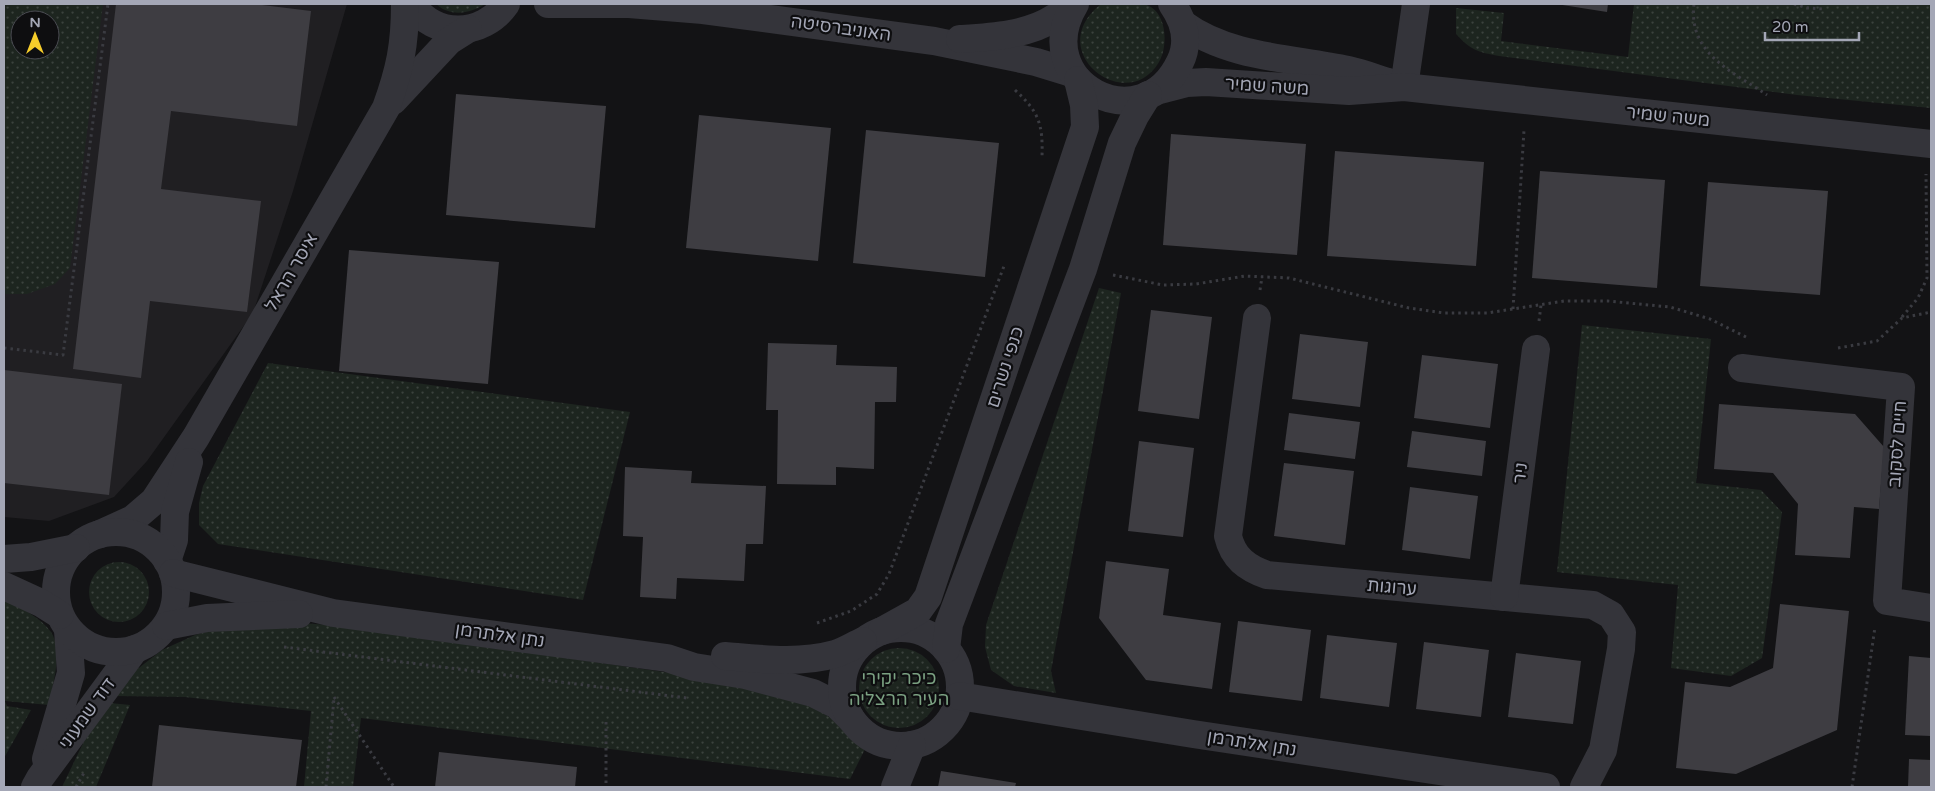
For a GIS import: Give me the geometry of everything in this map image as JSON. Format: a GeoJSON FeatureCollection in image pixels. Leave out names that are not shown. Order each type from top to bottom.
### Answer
{"type":"FeatureCollection","features":[{"type":"Feature","properties":{"kind":"street","name":"איסר הראל"},"geometry":{"type":"LineString","coordinates":[[100,534],[133,519],[154,501],[196,437],[386,108],[399,72],[402,57],[405,4]]}},
{"type":"Feature","properties":{"kind":"street"},"geometry":{"type":"LineString","coordinates":[[412,4],[427,20],[440,27],[450,30],[468,30]]}},
{"type":"Feature","properties":{"kind":"street"},"geometry":{"type":"LineString","coordinates":[[502,9],[538,4]]}},
{"type":"Feature","properties":{"kind":"street","name":"האוניברסיטה"},"geometry":{"type":"LineString","coordinates":[[548,4],[629,4],[703,10],[934,41],[1036,62],[1075,76]]}},
{"type":"Feature","properties":{"kind":"street","name":"האוניברסיטה"},"geometry":{"type":"LineString","coordinates":[[934,41],[989,37],[1022,31],[1053,19],[1074,4]]}},
{"type":"Feature","properties":{"kind":"street","name":"כנפי נשרים"},"geometry":{"type":"LineString","coordinates":[[874,635],[918,611],[928,598],[1085,127],[1084,105],[1075,76],[1064,55],[1063,36],[1067,17],[1074,4]]}},
{"type":"Feature","properties":{"kind":"street"},"geometry":{"type":"LineString","coordinates":[[1404,87],[1416,4]]}},
{"type":"Feature","properties":{"kind":"street","name":"איסר הראל"},"geometry":{"type":"LineString","coordinates":[[386,108],[449,42],[468,30],[484,24],[502,9]]}},
{"type":"Feature","properties":{"kind":"street","name":"כנפי נשרים"},"geometry":{"type":"LineString","coordinates":[[946,649],[949,624],[1083,269],[1122,143],[1134,116],[1154,92],[1174,74],[1183,56],[1185,35],[1178,12]]}},
{"type":"Feature","properties":{"kind":"street","name":"משה שמיר"},"geometry":{"type":"LineString","coordinates":[[1178,12],[1194,33],[1224,47],[1350,70],[1404,87]]}},
{"type":"Feature","properties":{"kind":"street","name":"משה שמיר"},"geometry":{"type":"LineString","coordinates":[[1075,76],[1085,87],[1103,97],[1122,101],[1141,98],[1154,92],[1187,83],[1206,82],[1350,91],[1404,87],[1928,144]]}},
{"type":"Feature","properties":{"kind":"street","name":"ערוגות"},"geometry":{"type":"LineString","coordinates":[[1257,318],[1228,536],[1230,547],[1238,559],[1252,569],[1267,575],[1593,605],[1612,615],[1622,632],[1621,649],[1602,750],[1584,787]]}},
{"type":"Feature","properties":{"kind":"street","name":"ניר"},"geometry":{"type":"LineString","coordinates":[[1504,597],[1536,349]]}},
{"type":"Feature","properties":{"kind":"street","name":"חיים לסקוב"},"geometry":{"type":"LineString","coordinates":[[1742,368],[1901,387],[1887,601]]}},
{"type":"Feature","properties":{"kind":"street","name":"איסר הראל"},"geometry":{"type":"LineString","coordinates":[[170,568],[175,512],[196,437]]}},
{"type":"Feature","properties":{"kind":"street"},"geometry":{"type":"LineString","coordinates":[[4,586],[41,603],[64,623],[79,640],[99,650],[120,652],[135,649],[152,640],[166,626],[176,601],[176,587],[170,568],[158,550],[145,540],[131,534],[116,532],[100,534],[87,540],[76,548],[64,562],[57,579],[56,598],[64,623]]}},
{"type":"Feature","properties":{"kind":"street"},"geometry":{"type":"LineString","coordinates":[[4,559],[31,557],[76,548]]}},
{"type":"Feature","properties":{"kind":"street","name":"נתן אלתרמן"},"geometry":{"type":"LineString","coordinates":[[170,568],[333,613],[666,658],[694,667],[745,675],[813,692],[837,705],[851,719]]}},
{"type":"Feature","properties":{"kind":"street"},"geometry":{"type":"LineString","coordinates":[[1887,601],[1931,608]]}},
{"type":"Feature","properties":{"kind":"street","name":"נתן אלתרמן"},"geometry":{"type":"LineString","coordinates":[[166,626],[207,618],[333,613]]}},
{"type":"Feature","properties":{"kind":"street","name":"דוד שמעוני"},"geometry":{"type":"LineString","coordinates":[[38,782],[71,673],[64,623]]}},
{"type":"Feature","properties":{"kind":"street"},"geometry":{"type":"LineString","coordinates":[[900,628],[917,630],[932,638],[946,649],[955,663],[960,680],[959,696],[954,713],[944,728],[929,739],[912,745],[894,746],[881,743],[865,734],[851,719],[844,702],[843,673],[854,652],[874,635],[900,628]]}},
{"type":"Feature","properties":{"kind":"street","name":"נתן אלתרמן"},"geometry":{"type":"LineString","coordinates":[[666,658],[698,653],[787,661],[814,659],[837,654],[874,635]]}},
{"type":"Feature","properties":{"kind":"street","name":"דוד שמעוני"},"geometry":{"type":"LineString","coordinates":[[38,782],[135,649]]}},
{"type":"Feature","properties":{"kind":"street","name":"נתן אלתרמן"},"geometry":{"type":"LineString","coordinates":[[959,696],[1514,786],[1546,787]]}},
{"type":"Feature","properties":{"kind":"street"},"geometry":{"type":"LineString","coordinates":[[895,787],[912,745]]}},
{"type":"Feature","properties":{"kind":"path"},"geometry":{"type":"LineString","coordinates":[[4,348],[63,355],[108,4]]}},
{"type":"Feature","properties":{"kind":"path"},"geometry":{"type":"LineString","coordinates":[[1694,4],[1693,23],[1701,45],[1711,57],[1769,96]]}},
{"type":"Feature","properties":{"kind":"path"},"geometry":{"type":"LineString","coordinates":[[1794,4],[1807,8],[1824,9]]}},
{"type":"Feature","properties":{"kind":"path"},"geometry":{"type":"LineString","coordinates":[[1015,90],[1028,101],[1036,114],[1043,136],[1042,159]]}},
{"type":"Feature","properties":{"kind":"path"},"geometry":{"type":"LineString","coordinates":[[1513,309],[1525,99]]}},
{"type":"Feature","properties":{"kind":"path"},"geometry":{"type":"LineString","coordinates":[[1830,349],[1876,341],[1902,318],[1918,298],[1927,278],[1928,144]]}},
{"type":"Feature","properties":{"kind":"path"},"geometry":{"type":"LineString","coordinates":[[817,622],[851,611],[877,594],[890,574],[1007,259]]}},
{"type":"Feature","properties":{"kind":"path"},"geometry":{"type":"LineString","coordinates":[[1083,269],[1163,285],[1196,284],[1245,276],[1289,278],[1409,308],[1444,313],[1487,313],[1564,301],[1608,301],[1670,307],[1710,319],[1750,339]]}},
{"type":"Feature","properties":{"kind":"path"},"geometry":{"type":"LineString","coordinates":[[1902,318],[1931,312]]}},
{"type":"Feature","properties":{"kind":"path"},"geometry":{"type":"LineString","coordinates":[[1852,787],[1876,622],[1887,601]]}},
{"type":"Feature","properties":{"kind":"path"},"geometry":{"type":"LineString","coordinates":[[282,646],[696,700]]}},
{"type":"Feature","properties":{"kind":"path"},"geometry":{"type":"LineString","coordinates":[[326,787],[334,697],[394,787]]}},
{"type":"Feature","properties":{"kind":"path"},"geometry":{"type":"LineString","coordinates":[[606,722],[606,787]]}},
{"type":"Feature","properties":{"kind":"shaded area"},"geometry":{"type":"Polygon","coordinates":[[[4,4],[347,4],[293,191],[253,313],[147,461],[114,497],[49,521],[4,517],[4,4]]]}},
{"type":"Feature","properties":{"kind":"green space"},"geometry":{"type":"Polygon","coordinates":[[[1138,3],[1151,7],[1157,13],[1164,28],[1164,47],[1159,62],[1145,77],[1128,83],[1111,80],[1096,71],[1085,58],[1080,41],[1085,22],[1101,4],[1138,3]]]}},
{"type":"Feature","properties":{"kind":"green space"},"geometry":{"type":"Polygon","coordinates":[[[4,4],[103,4],[70,268],[55,284],[27,294],[4,294],[4,4]]]}},
{"type":"Feature","properties":{"kind":"green space"},"geometry":{"type":"Polygon","coordinates":[[[436,4],[485,4],[473,10],[460,13],[447,11],[436,4]]]}},
{"type":"Feature","properties":{"kind":"green space"},"geometry":{"type":"Polygon","coordinates":[[[1634,4],[1931,4],[1931,108],[1797,95],[1499,56],[1475,50],[1456,34],[1456,8],[1504,13],[1501,41],[1628,57],[1634,4]]]}},
{"type":"Feature","properties":{"kind":"green space"},"geometry":{"type":"Polygon","coordinates":[[[1099,288],[1121,293],[1051,671],[1056,693],[1014,686],[991,670],[985,647],[986,625],[1099,288]]]}},
{"type":"Feature","properties":{"kind":"green space"},"geometry":{"type":"Polygon","coordinates":[[[1582,325],[1711,339],[1696,483],[1761,490],[1782,512],[1762,658],[1731,676],[1671,668],[1678,585],[1557,572],[1582,325]]]}},
{"type":"Feature","properties":{"kind":"green space"},"geometry":{"type":"Polygon","coordinates":[[[268,363],[630,412],[583,600],[218,544],[199,525],[199,503],[203,486],[268,363]]]}},
{"type":"Feature","properties":{"kind":"green space"},"geometry":{"type":"Polygon","coordinates":[[[119,562],[135,567],[140,571],[144,576],[149,592],[144,608],[140,613],[135,617],[119,622],[103,617],[98,613],[94,608],[89,592],[94,576],[98,571],[103,567],[119,562]]]}},
{"type":"Feature","properties":{"kind":"green space"},"geometry":{"type":"Polygon","coordinates":[[[4,597],[35,617],[51,632],[55,639],[57,658],[49,705],[5,701],[7,706],[31,710],[4,758],[4,597]]]}},
{"type":"Feature","properties":{"kind":"green space"},"geometry":{"type":"Polygon","coordinates":[[[284,622],[346,626],[733,682],[807,701],[851,733],[865,749],[850,779],[361,718],[353,787],[304,787],[311,711],[185,697],[114,696],[131,674],[162,650],[195,635],[237,623],[284,622]]]}},
{"type":"Feature","properties":{"kind":"green space","name":"כיכר יקירי העיר הרצליה"},"geometry":{"type":"Polygon","coordinates":[[[899,648],[914,651],[927,660],[936,673],[939,688],[936,703],[927,716],[914,725],[899,728],[884,725],[871,716],[862,703],[859,688],[862,673],[871,660],[884,651],[899,648]]]}},
{"type":"Feature","properties":{"kind":"green space"},"geometry":{"type":"Polygon","coordinates":[[[110,703],[130,705],[96,787],[62,787],[99,710],[110,703]]]}},
{"type":"Feature","properties":{"kind":"building"},"geometry":{"type":"Polygon","coordinates":[[[116,4],[253,4],[311,11],[297,126],[171,111],[161,189],[261,201],[247,312],[150,301],[141,378],[73,369],[116,4]]]}},
{"type":"Feature","properties":{"kind":"building"},"geometry":{"type":"Polygon","coordinates":[[[1556,4],[1608,4],[1607,12],[1556,4]]]}},
{"type":"Feature","properties":{"kind":"building"},"geometry":{"type":"Polygon","coordinates":[[[456,94],[606,106],[595,228],[446,215],[456,94]]]}},
{"type":"Feature","properties":{"kind":"building"},"geometry":{"type":"Polygon","coordinates":[[[699,115],[831,128],[818,261],[686,248],[699,115]]]}},
{"type":"Feature","properties":{"kind":"building"},"geometry":{"type":"Polygon","coordinates":[[[866,130],[999,143],[985,277],[853,263],[866,130]]]}},
{"type":"Feature","properties":{"kind":"building"},"geometry":{"type":"Polygon","coordinates":[[[1171,134],[1306,144],[1297,255],[1163,245],[1171,134]]]}},
{"type":"Feature","properties":{"kind":"building"},"geometry":{"type":"Polygon","coordinates":[[[1335,151],[1484,162],[1476,266],[1327,256],[1335,151]]]}},
{"type":"Feature","properties":{"kind":"building"},"geometry":{"type":"Polygon","coordinates":[[[1540,171],[1665,180],[1657,288],[1532,278],[1540,171]]]}},
{"type":"Feature","properties":{"kind":"building"},"geometry":{"type":"Polygon","coordinates":[[[1708,182],[1828,191],[1820,295],[1700,286],[1708,182]]]}},
{"type":"Feature","properties":{"kind":"building"},"geometry":{"type":"Polygon","coordinates":[[[349,250],[499,262],[488,384],[339,371],[349,250]]]}},
{"type":"Feature","properties":{"kind":"building"},"geometry":{"type":"Polygon","coordinates":[[[1151,310],[1212,317],[1199,419],[1138,411],[1151,310]]]}},
{"type":"Feature","properties":{"kind":"building"},"geometry":{"type":"Polygon","coordinates":[[[1300,334],[1368,342],[1360,407],[1292,399],[1300,334]]]}},
{"type":"Feature","properties":{"kind":"building"},"geometry":{"type":"Polygon","coordinates":[[[768,343],[837,345],[836,365],[897,367],[896,402],[875,402],[874,469],[836,467],[836,485],[777,484],[778,410],[766,410],[768,343]]]}},
{"type":"Feature","properties":{"kind":"building"},"geometry":{"type":"Polygon","coordinates":[[[1422,355],[1498,364],[1490,428],[1414,418],[1422,355]]]}},
{"type":"Feature","properties":{"kind":"building"},"geometry":{"type":"Polygon","coordinates":[[[4,370],[122,384],[109,495],[4,483],[4,370]]]}},
{"type":"Feature","properties":{"kind":"building"},"geometry":{"type":"Polygon","coordinates":[[[1719,404],[1855,414],[1884,447],[1879,509],[1854,507],[1850,558],[1795,555],[1798,504],[1773,473],[1714,469],[1719,404]]]}},
{"type":"Feature","properties":{"kind":"building"},"geometry":{"type":"Polygon","coordinates":[[[1289,413],[1360,422],[1355,459],[1284,450],[1289,413]]]}},
{"type":"Feature","properties":{"kind":"building"},"geometry":{"type":"Polygon","coordinates":[[[1412,431],[1486,441],[1482,476],[1407,467],[1412,431]]]}},
{"type":"Feature","properties":{"kind":"building"},"geometry":{"type":"Polygon","coordinates":[[[1139,441],[1194,448],[1183,537],[1128,531],[1139,441]]]}},
{"type":"Feature","properties":{"kind":"building"},"geometry":{"type":"Polygon","coordinates":[[[1284,463],[1354,471],[1345,545],[1274,536],[1284,463]]]}},
{"type":"Feature","properties":{"kind":"building"},"geometry":{"type":"Polygon","coordinates":[[[625,467],[692,471],[691,483],[766,486],[763,544],[746,544],[744,581],[677,578],[676,599],[640,597],[643,537],[623,536],[625,467]]]}},
{"type":"Feature","properties":{"kind":"building"},"geometry":{"type":"Polygon","coordinates":[[[1410,487],[1478,496],[1470,559],[1402,550],[1410,487]]]}},
{"type":"Feature","properties":{"kind":"building"},"geometry":{"type":"Polygon","coordinates":[[[1106,561],[1169,569],[1163,615],[1221,623],[1212,689],[1146,680],[1099,618],[1106,561]]]}},
{"type":"Feature","properties":{"kind":"building"},"geometry":{"type":"Polygon","coordinates":[[[1780,604],[1849,611],[1837,730],[1736,774],[1676,768],[1685,682],[1730,687],[1773,668],[1780,604]]]}},
{"type":"Feature","properties":{"kind":"building"},"geometry":{"type":"Polygon","coordinates":[[[1238,621],[1311,630],[1302,701],[1229,692],[1238,621]]]}},
{"type":"Feature","properties":{"kind":"building"},"geometry":{"type":"Polygon","coordinates":[[[1327,635],[1397,643],[1389,707],[1320,698],[1327,635]]]}},
{"type":"Feature","properties":{"kind":"building"},"geometry":{"type":"Polygon","coordinates":[[[1424,642],[1489,650],[1481,717],[1416,709],[1424,642]]]}},
{"type":"Feature","properties":{"kind":"building"},"geometry":{"type":"Polygon","coordinates":[[[1516,653],[1581,661],[1573,724],[1508,717],[1516,653]]]}},
{"type":"Feature","properties":{"kind":"building"},"geometry":{"type":"Polygon","coordinates":[[[1909,656],[1931,658],[1931,736],[1905,735],[1909,656]]]}},
{"type":"Feature","properties":{"kind":"building"},"geometry":{"type":"Polygon","coordinates":[[[159,725],[302,740],[296,787],[152,787],[159,725]]]}},
{"type":"Feature","properties":{"kind":"building"},"geometry":{"type":"Polygon","coordinates":[[[439,752],[577,767],[575,787],[435,787],[439,752]]]}},
{"type":"Feature","properties":{"kind":"building"},"geometry":{"type":"Polygon","coordinates":[[[1909,759],[1931,760],[1931,787],[1908,787],[1909,759]]]}},
{"type":"Feature","properties":{"kind":"building"},"geometry":{"type":"Polygon","coordinates":[[[941,771],[1016,783],[1015,787],[938,787],[941,771]]]}}]}
